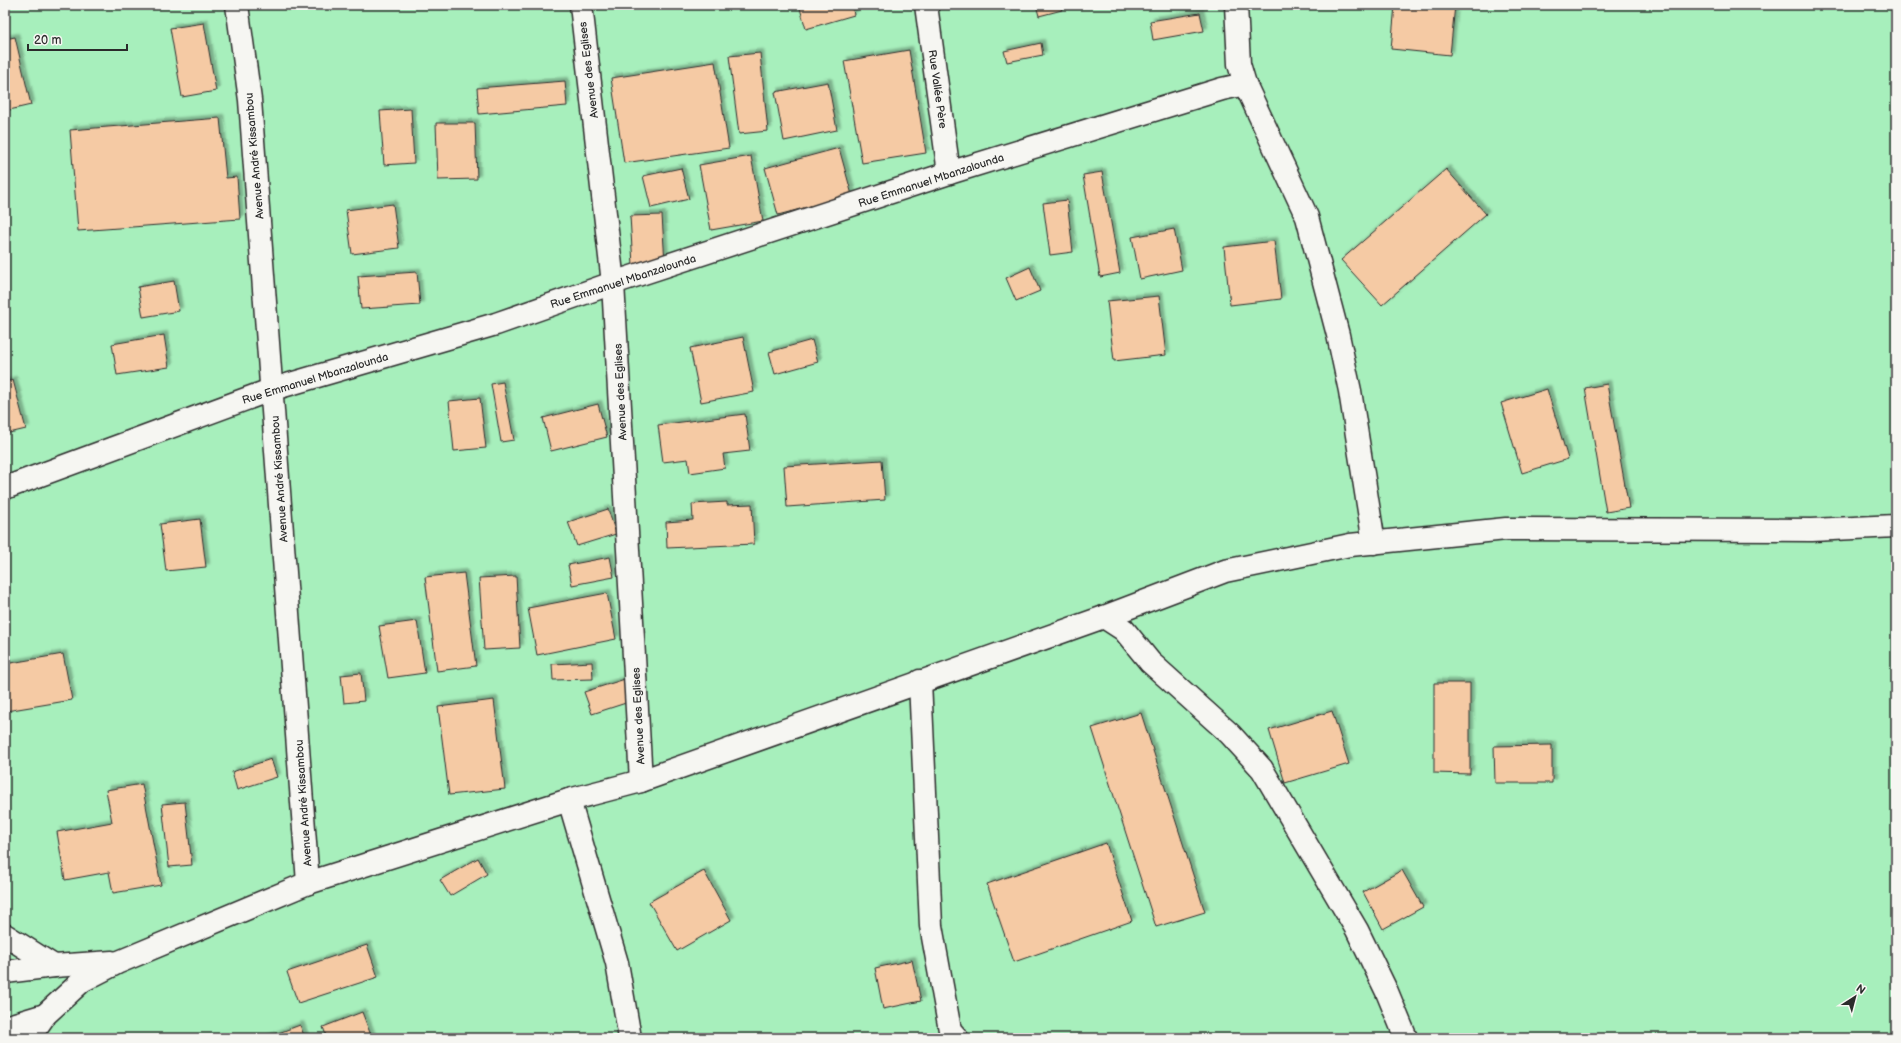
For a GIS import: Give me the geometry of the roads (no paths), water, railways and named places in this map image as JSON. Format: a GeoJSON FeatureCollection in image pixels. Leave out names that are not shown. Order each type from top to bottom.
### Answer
{"type":"FeatureCollection","features":[{"type":"Feature","properties":{"kind":"main road","name":"Avenue André Kissambou"},"geometry":{"type":"LineString","coordinates":[[237,5],[250,100],[273,389],[308,883]]}},
{"type":"Feature","properties":{"kind":"main road","name":"Avenue des Eglises"},"geometry":{"type":"LineString","coordinates":[[581,5],[614,283],[641,781]]}},
{"type":"Feature","properties":{"kind":"main road","name":"Rue Vallée Père"},"geometry":{"type":"LineString","coordinates":[[926,5],[950,173]]}},
{"type":"Feature","properties":{"kind":"main road"},"geometry":{"type":"LineString","coordinates":[[1236,5],[1239,64],[1246,84],[1307,217],[1338,335],[1350,391],[1374,543]]}},
{"type":"Feature","properties":{"kind":"main road","name":"Rue Emmanuel Mbanzalounda"},"geometry":{"type":"LineString","coordinates":[[5,488],[273,389],[496,324],[614,283],[950,173],[1222,89],[1246,84]]}},
{"type":"Feature","properties":{"kind":"main road"},"geometry":{"type":"LineString","coordinates":[[29,1038],[44,1014],[82,982],[119,962],[308,883],[569,800],[641,781],[1104,617],[1225,571],[1350,545],[1506,529],[1812,530],[1896,526]]}},
{"type":"Feature","properties":{"kind":"main road"},"geometry":{"type":"LineString","coordinates":[[1104,617],[1124,630],[1150,662],[1230,734],[1262,769],[1357,930],[1387,992],[1406,1038]]}},
{"type":"Feature","properties":{"kind":"main road"},"geometry":{"type":"LineString","coordinates":[[920,681],[930,926],[952,1035]]}},
{"type":"Feature","properties":{"kind":"main road"},"geometry":{"type":"LineString","coordinates":[[569,800],[617,963],[630,1038]]}},
{"type":"Feature","properties":{"kind":"main road"},"geometry":{"type":"LineString","coordinates":[[5,935],[54,966]]}},
{"type":"Feature","properties":{"kind":"main road"},"geometry":{"type":"LineString","coordinates":[[5,972],[54,966],[119,962]]}},
{"type":"Feature","properties":{"kind":"main road"},"geometry":{"type":"LineString","coordinates":[[5,1027],[44,1014]]}}]}
